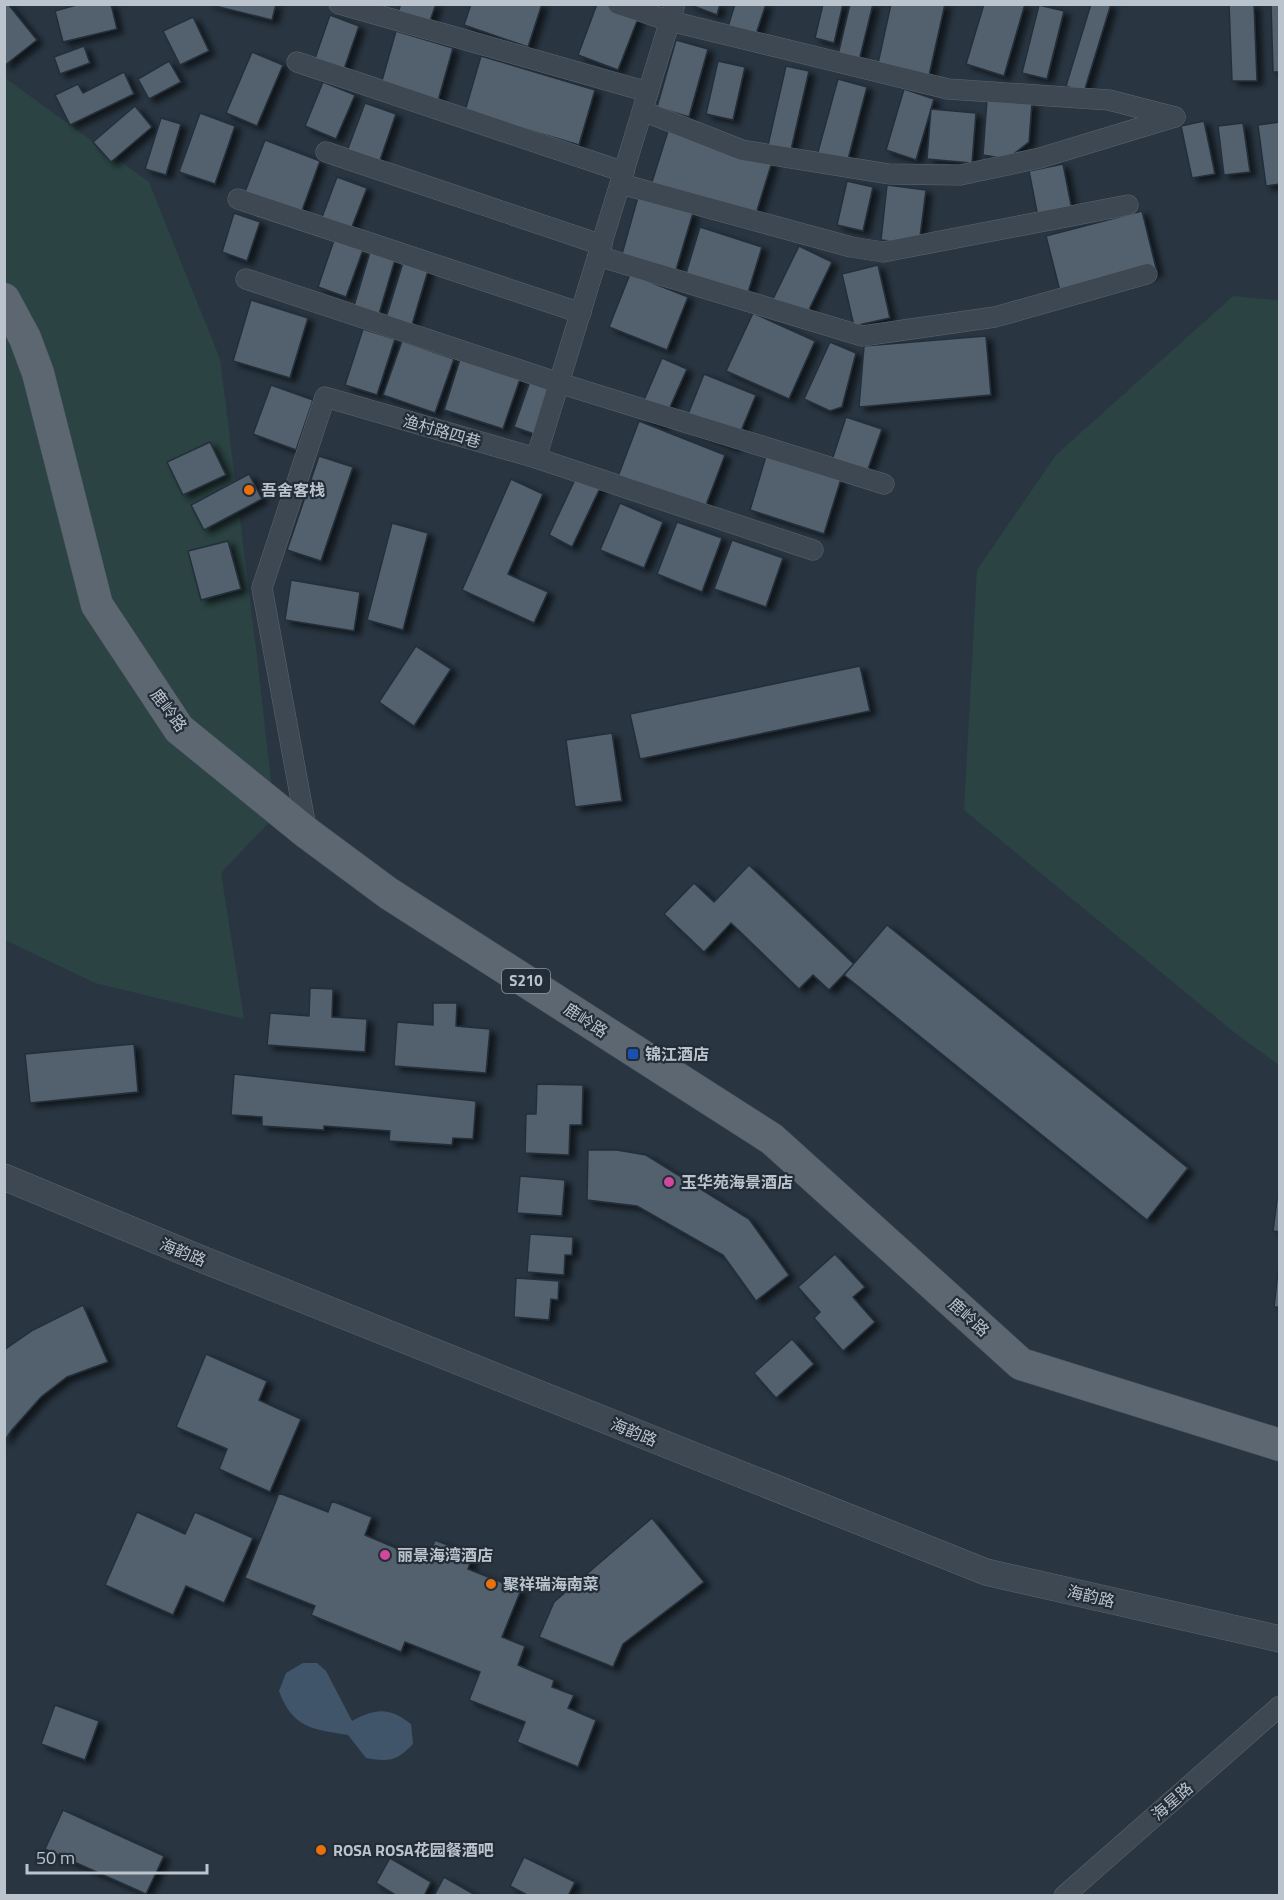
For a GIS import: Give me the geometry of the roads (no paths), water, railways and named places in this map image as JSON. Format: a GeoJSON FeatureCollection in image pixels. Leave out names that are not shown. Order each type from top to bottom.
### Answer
{"type":"FeatureCollection","features":[{"type":"Feature","properties":{"kind":"main road","name":"鹿岭路"},"geometry":{"type":"LineString","coordinates":[[4,299],[25,338],[38,373],[97,605],[179,729],[307,833],[388,892],[772,1139],[1021,1364],[1280,1444]]}},
{"type":"Feature","properties":{"kind":"street"},"geometry":{"type":"LineString","coordinates":[[339,4],[646,101],[742,150],[889,174],[960,175],[1040,158],[1175,117],[1109,100],[948,89],[673,13],[618,4]]}},
{"type":"Feature","properties":{"kind":"street"},"geometry":{"type":"LineString","coordinates":[[673,13],[536,458],[813,550]]}},
{"type":"Feature","properties":{"kind":"street"},"geometry":{"type":"LineString","coordinates":[[297,62],[622,178],[851,247],[883,252],[1128,205]]}},
{"type":"Feature","properties":{"kind":"street"},"geometry":{"type":"LineString","coordinates":[[326,152],[600,251],[862,336],[995,317],[1147,274]]}},
{"type":"Feature","properties":{"kind":"street"},"geometry":{"type":"LineString","coordinates":[[238,200],[581,313]]}},
{"type":"Feature","properties":{"kind":"street"},"geometry":{"type":"LineString","coordinates":[[246,279],[559,383],[884,484]]}},
{"type":"Feature","properties":{"kind":"street","name":"渔村路四巷"},"geometry":{"type":"LineString","coordinates":[[307,833],[262,588],[325,397],[536,458]]}},
{"type":"Feature","properties":{"kind":"street","name":"海韵路"},"geometry":{"type":"LineString","coordinates":[[4,1177],[199,1258],[986,1572],[1280,1639]]}},
{"type":"Feature","properties":{"kind":"street","name":"海星路"},"geometry":{"type":"LineString","coordinates":[[1064,1896],[1280,1706]]}},
{"type":"Feature","properties":{"kind":"water"},"geometry":{"type":"Polygon","coordinates":[[[303,1663],[317,1663],[326,1671],[352,1721],[375,1712],[389,1712],[411,1724],[413,1744],[392,1759],[366,1758],[348,1735],[314,1728],[298,1720],[285,1704],[279,1691],[286,1673],[303,1663]]]}},
{"type":"Feature","properties":{"kind":"place","name":"吾舍客栈"},"geometry":{"type":"Point","coordinates":[249,490]}},
{"type":"Feature","properties":{"kind":"place","name":"锦江酒店"},"geometry":{"type":"Point","coordinates":[633,1054]}},
{"type":"Feature","properties":{"kind":"place","name":"玉华苑海景酒店"},"geometry":{"type":"Point","coordinates":[669,1182]}},
{"type":"Feature","properties":{"kind":"place","name":"丽景海湾酒店"},"geometry":{"type":"Point","coordinates":[385,1555]}},
{"type":"Feature","properties":{"kind":"place","name":"聚祥瑞海南菜"},"geometry":{"type":"Point","coordinates":[491,1584]}},
{"type":"Feature","properties":{"kind":"place","name":"ROSA ROSA花园餐酒吧"},"geometry":{"type":"Point","coordinates":[321,1850]}}]}
